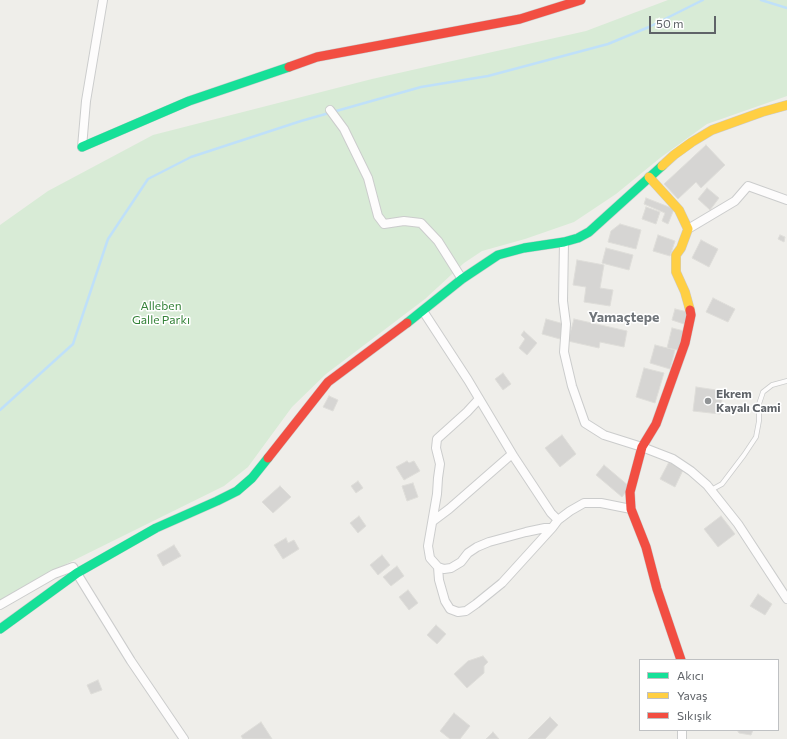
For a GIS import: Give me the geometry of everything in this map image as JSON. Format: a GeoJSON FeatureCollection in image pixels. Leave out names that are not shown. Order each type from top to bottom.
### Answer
{"type":"FeatureCollection","features":[{"type":"Feature","properties":{"kind":"street"},"geometry":{"type":"LineString","coordinates":[[103,0],[86,101],[82,147],[189,101],[317,57],[520,19],[581,0]]}},
{"type":"Feature","properties":{"kind":"street"},"geometry":{"type":"LineString","coordinates":[[0,629],[77,573],[156,528],[237,491],[252,478],[328,382],[423,311],[462,278],[498,255],[524,248],[564,242],[578,238],[589,232],[674,155],[692,142],[712,130],[762,112],[787,105]]}},
{"type":"Feature","properties":{"kind":"street"},"geometry":{"type":"LineString","coordinates":[[330,110],[344,129],[368,178],[378,216],[384,224],[404,221],[421,223],[438,240],[462,278]]}},
{"type":"Feature","properties":{"kind":"street"},"geometry":{"type":"LineString","coordinates":[[649,177],[679,210],[688,229]]}},
{"type":"Feature","properties":{"kind":"street"},"geometry":{"type":"LineString","coordinates":[[681,659],[657,589],[646,547],[631,509],[630,492],[642,447],[656,424],[685,343],[691,314],[685,292],[676,272],[676,256],[681,248],[688,229],[735,201],[748,186],[787,200]]}},
{"type":"Feature","properties":{"kind":"street"},"geometry":{"type":"LineString","coordinates":[[564,242],[562,301],[566,324],[564,352],[572,386],[585,423],[604,435],[673,459],[691,471],[707,485],[738,524],[787,599]]}},
{"type":"Feature","properties":{"kind":"street"},"geometry":{"type":"LineString","coordinates":[[423,311],[512,454],[551,513],[558,520]]}},
{"type":"Feature","properties":{"kind":"street"},"geometry":{"type":"LineString","coordinates":[[479,399],[437,439],[436,448],[440,464],[437,494],[428,546],[430,558],[438,567],[444,569],[451,568],[460,562],[468,553],[489,542],[526,532],[552,528]]}},
{"type":"Feature","properties":{"kind":"street"},"geometry":{"type":"LineString","coordinates":[[433,521],[512,454]]}},
{"type":"Feature","properties":{"kind":"street"},"geometry":{"type":"LineString","coordinates":[[438,567],[439,580],[445,602],[450,609],[458,612],[466,611],[502,583],[558,520],[570,511],[584,503],[601,503],[631,509]]}},
{"type":"Feature","properties":{"kind":"street"},"geometry":{"type":"LineString","coordinates":[[0,605],[54,574],[73,567],[131,661],[184,739]]}},
{"type":"Feature","properties":{"kind":"lane"},"geometry":{"type":"LineString","coordinates":[[711,490],[722,484],[744,456],[756,437],[759,421],[759,404],[763,392],[772,385],[787,381]]}},
{"type":"Feature","properties":{"kind":"green space","name":"Alleben Galle Parkı"},"geometry":{"type":"Polygon","coordinates":[[[668,0],[787,0],[787,96],[707,124],[660,158],[616,194],[574,222],[525,239],[482,251],[464,263],[425,299],[326,374],[292,407],[248,467],[224,486],[40,577],[0,600],[0,225],[48,191],[153,135],[372,79],[586,31],[668,0]]]}},
{"type":"Feature","properties":{"kind":"building"},"geometry":{"type":"Polygon","coordinates":[[[706,145],[725,165],[701,188],[696,182],[678,199],[664,184],[706,145]]]}},
{"type":"Feature","properties":{"kind":"building"},"geometry":{"type":"Polygon","coordinates":[[[707,188],[719,198],[710,210],[698,199],[707,188]]]}},
{"type":"Feature","properties":{"kind":"building"},"geometry":{"type":"Polygon","coordinates":[[[646,198],[674,209],[668,224],[662,221],[665,213],[644,204],[646,198]]]}},
{"type":"Feature","properties":{"kind":"building"},"geometry":{"type":"Polygon","coordinates":[[[646,207],[660,212],[656,224],[642,219],[646,207]]]}},
{"type":"Feature","properties":{"kind":"building"},"geometry":{"type":"Polygon","coordinates":[[[620,224],[641,230],[636,249],[608,242],[611,231],[620,224]]]}},
{"type":"Feature","properties":{"kind":"building"},"geometry":{"type":"Polygon","coordinates":[[[658,235],[675,241],[670,256],[653,251],[658,235]]]}},
{"type":"Feature","properties":{"kind":"building"},"geometry":{"type":"Polygon","coordinates":[[[780,235],[785,237],[784,242],[778,239],[780,235]]]}},
{"type":"Feature","properties":{"kind":"building"},"geometry":{"type":"Polygon","coordinates":[[[701,240],[718,249],[709,267],[692,258],[701,240]]]}},
{"type":"Feature","properties":{"kind":"building"},"geometry":{"type":"Polygon","coordinates":[[[606,248],[633,255],[629,270],[602,263],[606,248]]]}},
{"type":"Feature","properties":{"kind":"building"},"geometry":{"type":"Polygon","coordinates":[[[577,260],[604,265],[600,288],[613,290],[610,306],[584,302],[586,287],[573,285],[577,260]]]}},
{"type":"Feature","properties":{"kind":"building"},"geometry":{"type":"Polygon","coordinates":[[[713,298],[735,309],[728,322],[706,312],[713,298]]]}},
{"type":"Feature","properties":{"kind":"building"},"geometry":{"type":"Polygon","coordinates":[[[675,309],[688,312],[684,324],[672,320],[675,309]]]}},
{"type":"Feature","properties":{"kind":"building"},"geometry":{"type":"Polygon","coordinates":[[[546,319],[564,324],[560,339],[542,334],[546,319]]]}},
{"type":"Feature","properties":{"kind":"building"},"geometry":{"type":"Polygon","coordinates":[[[574,319],[627,331],[624,347],[600,342],[599,348],[568,341],[574,319]]]}},
{"type":"Feature","properties":{"kind":"building"},"geometry":{"type":"Polygon","coordinates":[[[672,328],[684,331],[678,350],[667,348],[672,328]]]}},
{"type":"Feature","properties":{"kind":"building"},"geometry":{"type":"Polygon","coordinates":[[[524,331],[537,343],[527,355],[519,348],[525,339],[521,335],[524,331]]]}},
{"type":"Feature","properties":{"kind":"building"},"geometry":{"type":"Polygon","coordinates":[[[655,345],[675,350],[670,369],[650,363],[655,345]]]}},
{"type":"Feature","properties":{"kind":"building"},"geometry":{"type":"Polygon","coordinates":[[[644,368],[664,373],[655,403],[636,397],[644,368]]]}},
{"type":"Feature","properties":{"kind":"building"},"geometry":{"type":"Polygon","coordinates":[[[503,373],[511,384],[503,390],[495,379],[503,373]]]}},
{"type":"Feature","properties":{"kind":"building","name":"Ekrem Kayalı Cami"},"geometry":{"type":"Polygon","coordinates":[[[696,387],[723,391],[720,414],[693,411],[696,387]]]}},
{"type":"Feature","properties":{"kind":"building"},"geometry":{"type":"Polygon","coordinates":[[[329,396],[338,400],[333,411],[323,407],[329,396]]]}},
{"type":"Feature","properties":{"kind":"building"},"geometry":{"type":"Polygon","coordinates":[[[562,435],[576,454],[560,467],[545,448],[562,435]]]}},
{"type":"Feature","properties":{"kind":"building"},"geometry":{"type":"Polygon","coordinates":[[[407,461],[409,463],[414,461],[420,471],[404,480],[396,467],[407,461]]]}},
{"type":"Feature","properties":{"kind":"building"},"geometry":{"type":"Polygon","coordinates":[[[669,462],[683,470],[675,487],[660,479],[669,462]]]}},
{"type":"Feature","properties":{"kind":"building"},"geometry":{"type":"Polygon","coordinates":[[[604,465],[630,487],[622,497],[596,475],[604,465]]]}},
{"type":"Feature","properties":{"kind":"building"},"geometry":{"type":"Polygon","coordinates":[[[358,481],[363,488],[356,493],[351,486],[358,481]]]}},
{"type":"Feature","properties":{"kind":"building"},"geometry":{"type":"Polygon","coordinates":[[[413,483],[418,497],[407,501],[402,486],[413,483]]]}},
{"type":"Feature","properties":{"kind":"building"},"geometry":{"type":"Polygon","coordinates":[[[280,486],[291,497],[273,513],[262,502],[280,486]]]}},
{"type":"Feature","properties":{"kind":"building"},"geometry":{"type":"Polygon","coordinates":[[[359,516],[366,526],[358,533],[350,523],[359,516]]]}},
{"type":"Feature","properties":{"kind":"building"},"geometry":{"type":"Polygon","coordinates":[[[721,516],[735,534],[718,547],[704,529],[721,516]]]}},
{"type":"Feature","properties":{"kind":"building"},"geometry":{"type":"Polygon","coordinates":[[[286,538],[288,543],[294,540],[299,549],[283,559],[274,545],[286,538]]]}},
{"type":"Feature","properties":{"kind":"building"},"geometry":{"type":"Polygon","coordinates":[[[174,545],[181,556],[163,566],[157,555],[174,545]]]}},
{"type":"Feature","properties":{"kind":"building"},"geometry":{"type":"Polygon","coordinates":[[[382,555],[390,565],[378,575],[370,565],[382,555]]]}},
{"type":"Feature","properties":{"kind":"building"},"geometry":{"type":"Polygon","coordinates":[[[397,566],[404,576],[391,586],[383,577],[397,566]]]}},
{"type":"Feature","properties":{"kind":"building"},"geometry":{"type":"Polygon","coordinates":[[[408,590],[418,603],[409,610],[399,597],[408,590]]]}},
{"type":"Feature","properties":{"kind":"building"},"geometry":{"type":"Polygon","coordinates":[[[758,594],[772,604],[765,615],[750,606],[758,594]]]}},
{"type":"Feature","properties":{"kind":"building"},"geometry":{"type":"Polygon","coordinates":[[[436,625],[446,634],[437,644],[427,635],[436,625]]]}},
{"type":"Feature","properties":{"kind":"building"},"geometry":{"type":"Polygon","coordinates":[[[483,656],[488,662],[484,666],[484,673],[467,688],[454,674],[468,661],[483,656]]]}},
{"type":"Feature","properties":{"kind":"building"},"geometry":{"type":"Polygon","coordinates":[[[98,680],[102,690],[91,694],[87,685],[98,680]]]}},
{"type":"Feature","properties":{"kind":"building"},"geometry":{"type":"Polygon","coordinates":[[[454,713],[470,726],[460,739],[450,739],[440,731],[454,713]]]}},
{"type":"Feature","properties":{"kind":"building"},"geometry":{"type":"Polygon","coordinates":[[[550,717],[558,725],[545,739],[528,739],[550,717]]]}},
{"type":"Feature","properties":{"kind":"building"},"geometry":{"type":"Polygon","coordinates":[[[261,722],[272,739],[243,739],[241,736],[261,722]]]}},
{"type":"Feature","properties":{"kind":"building"},"geometry":{"type":"Polygon","coordinates":[[[738,731],[753,731],[751,735],[739,733],[738,731]]]}},
{"type":"Feature","properties":{"kind":"building"},"geometry":{"type":"Polygon","coordinates":[[[493,732],[499,739],[486,739],[493,732]]]}},
{"type":"Feature","properties":{"kind":"waterway"},"geometry":{"type":"LineString","coordinates":[[0,410],[73,344],[108,239],[148,179],[191,157],[301,121],[421,87],[488,76],[608,44],[649,27],[703,0]]}},
{"type":"Feature","properties":{"kind":"waterway"},"geometry":{"type":"LineString","coordinates":[[761,0],[787,8]]}},
{"type":"Feature","properties":{"kind":"traffic: fast"},"geometry":{"type":"LineString","coordinates":[[82,147],[189,101],[289,67]]}},
{"type":"Feature","properties":{"kind":"traffic: fast"},"geometry":{"type":"LineString","coordinates":[[407,323],[462,279],[498,255],[524,248],[564,242],[578,238],[589,232],[662,166]]}},
{"type":"Feature","properties":{"kind":"traffic: fast"},"geometry":{"type":"LineString","coordinates":[[0,629],[77,573],[156,528],[237,491],[252,478],[268,458]]}},
{"type":"Feature","properties":{"kind":"traffic: slow"},"geometry":{"type":"LineString","coordinates":[[662,166],[692,142],[712,130],[762,112],[787,105]]}},
{"type":"Feature","properties":{"kind":"traffic: slow"},"geometry":{"type":"LineString","coordinates":[[649,177],[679,210],[688,229],[681,248],[676,255],[676,272],[685,292],[690,310]]}},
{"type":"Feature","properties":{"kind":"traffic: jam"},"geometry":{"type":"LineString","coordinates":[[289,67],[317,57],[520,19],[581,0]]}},
{"type":"Feature","properties":{"kind":"traffic: jam"},"geometry":{"type":"LineString","coordinates":[[681,659],[657,589],[646,547],[631,509],[630,492],[642,447],[656,424],[685,343],[691,315],[690,310]]}},
{"type":"Feature","properties":{"kind":"traffic: jam"},"geometry":{"type":"LineString","coordinates":[[268,458],[328,382],[407,323]]}},
{"type":"Feature","properties":{"kind":"place","name":"Ekrem Kayalı Cami"},"geometry":{"type":"Point","coordinates":[708,401]}},
{"type":"Feature","properties":{"kind":"district","name":"Yamaçtepe"},"geometry":{"type":"Point","coordinates":[624,317]}}]}
